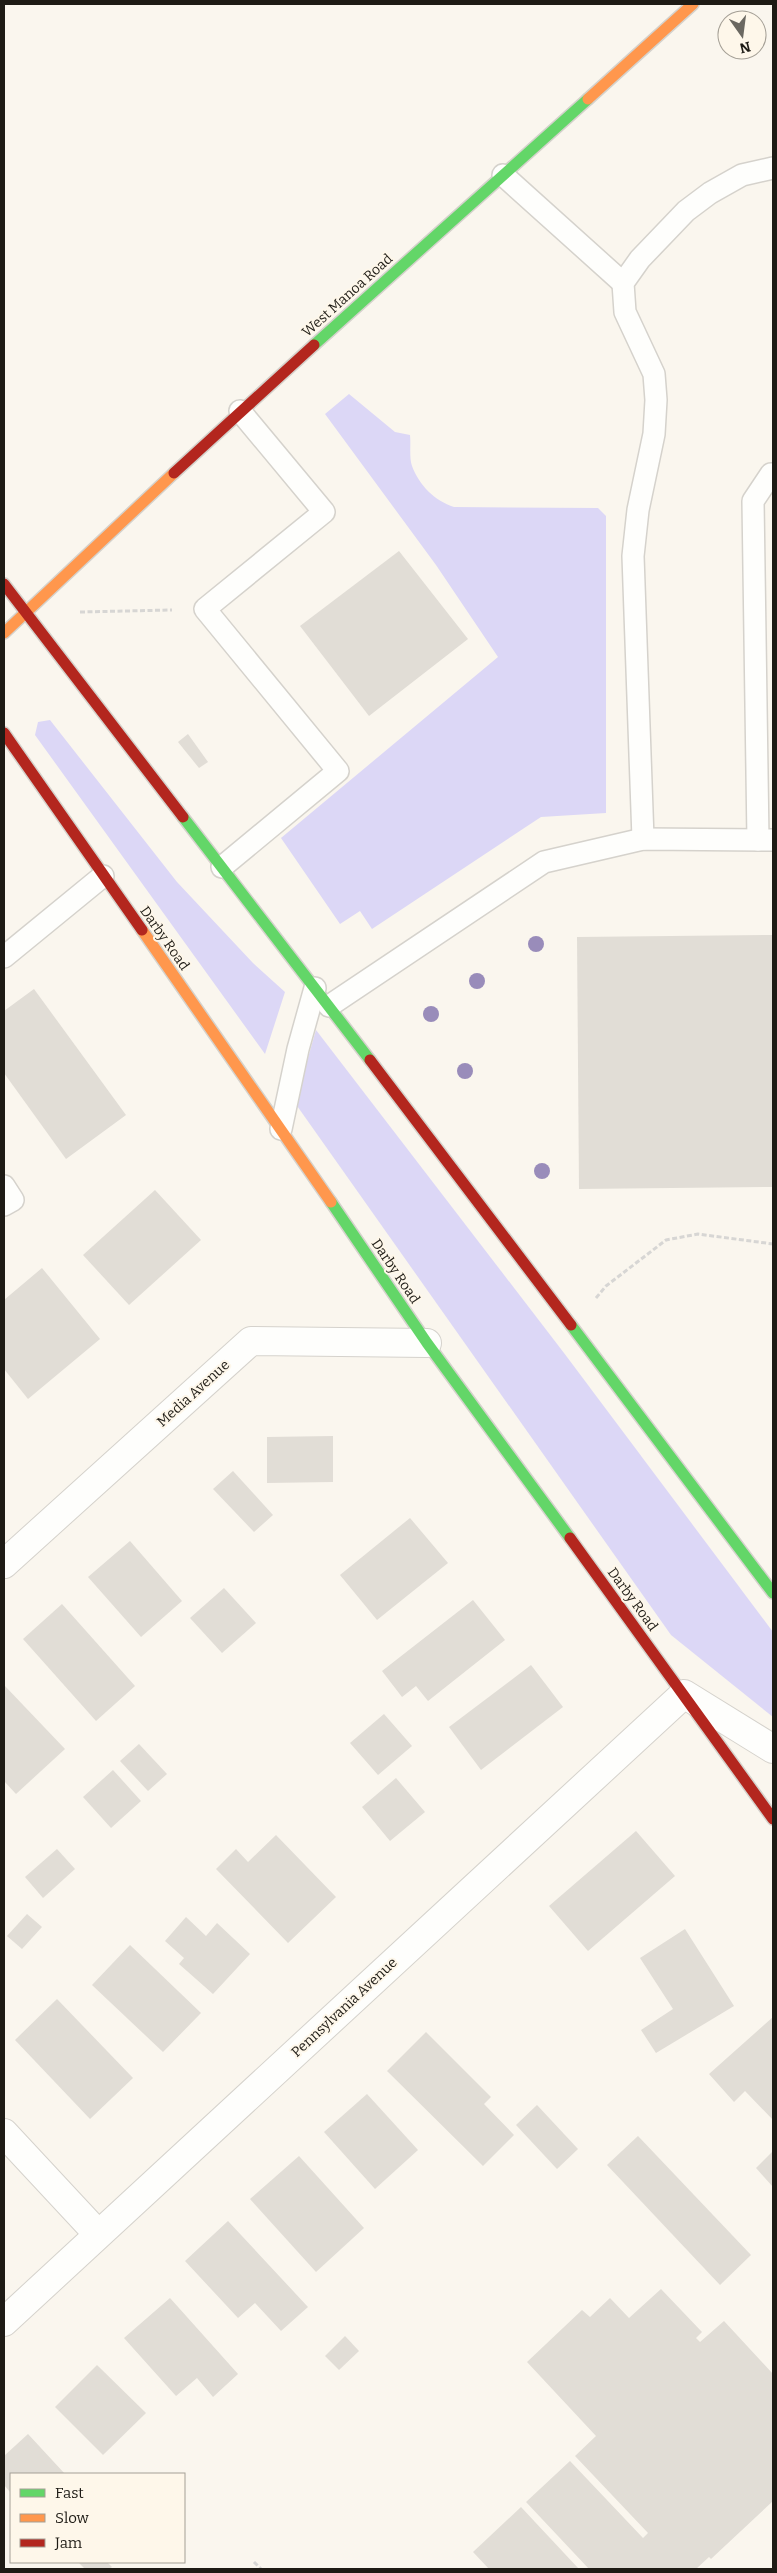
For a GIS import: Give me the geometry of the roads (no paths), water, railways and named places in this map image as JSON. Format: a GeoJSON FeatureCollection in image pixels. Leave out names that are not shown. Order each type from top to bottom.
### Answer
{"type":"FeatureCollection","features":[{"type":"Feature","properties":{"kind":"main road","name":"West Manoa Road"},"geometry":{"type":"LineString","coordinates":[[4,633],[240,411],[693,4]]}},
{"type":"Feature","properties":{"kind":"main road"},"geometry":{"type":"LineString","coordinates":[[4,584],[329,1006],[773,1593]]}},
{"type":"Feature","properties":{"kind":"main road","name":"Darby Road"},"geometry":{"type":"LineString","coordinates":[[4,732],[281,1129],[427,1343],[684,1694],[773,1819]]}},
{"type":"Feature","properties":{"kind":"street","name":"Media Avenue"},"geometry":{"type":"LineString","coordinates":[[4,1564],[251,1341],[427,1343]]}},
{"type":"Feature","properties":{"kind":"street"},"geometry":{"type":"LineString","coordinates":[[684,1694],[773,1749]]}},
{"type":"Feature","properties":{"kind":"street","name":"Pennsylvania Avenue"},"geometry":{"type":"LineString","coordinates":[[4,2322],[684,1694]]}},
{"type":"Feature","properties":{"kind":"street"},"geometry":{"type":"LineString","coordinates":[[4,2133],[98,2234]]}},
{"type":"Feature","properties":{"kind":"lane"},"geometry":{"type":"LineString","coordinates":[[643,839],[633,556],[638,510],[654,434],[656,400],[654,374],[625,312],[623,283],[640,259],[686,211],[710,193],[742,175],[773,168]]}},
{"type":"Feature","properties":{"kind":"lane"},"geometry":{"type":"LineString","coordinates":[[503,175],[623,283]]}},
{"type":"Feature","properties":{"kind":"lane"},"geometry":{"type":"LineString","coordinates":[[222,867],[338,771],[205,609],[324,512],[240,411]]}},
{"type":"Feature","properties":{"kind":"lane"},"geometry":{"type":"LineString","coordinates":[[329,1006],[544,862],[643,839],[766,840],[753,500],[771,474],[773,474]]}},
{"type":"Feature","properties":{"kind":"lane"},"geometry":{"type":"LineString","coordinates":[[4,957],[103,876]]}},
{"type":"Feature","properties":{"kind":"lane"},"geometry":{"type":"LineString","coordinates":[[281,1129],[298,1050],[315,988]]}},
{"type":"Feature","properties":{"kind":"lane"},"geometry":{"type":"LineString","coordinates":[[4,1186],[13,1200],[4,1205]]}}]}
